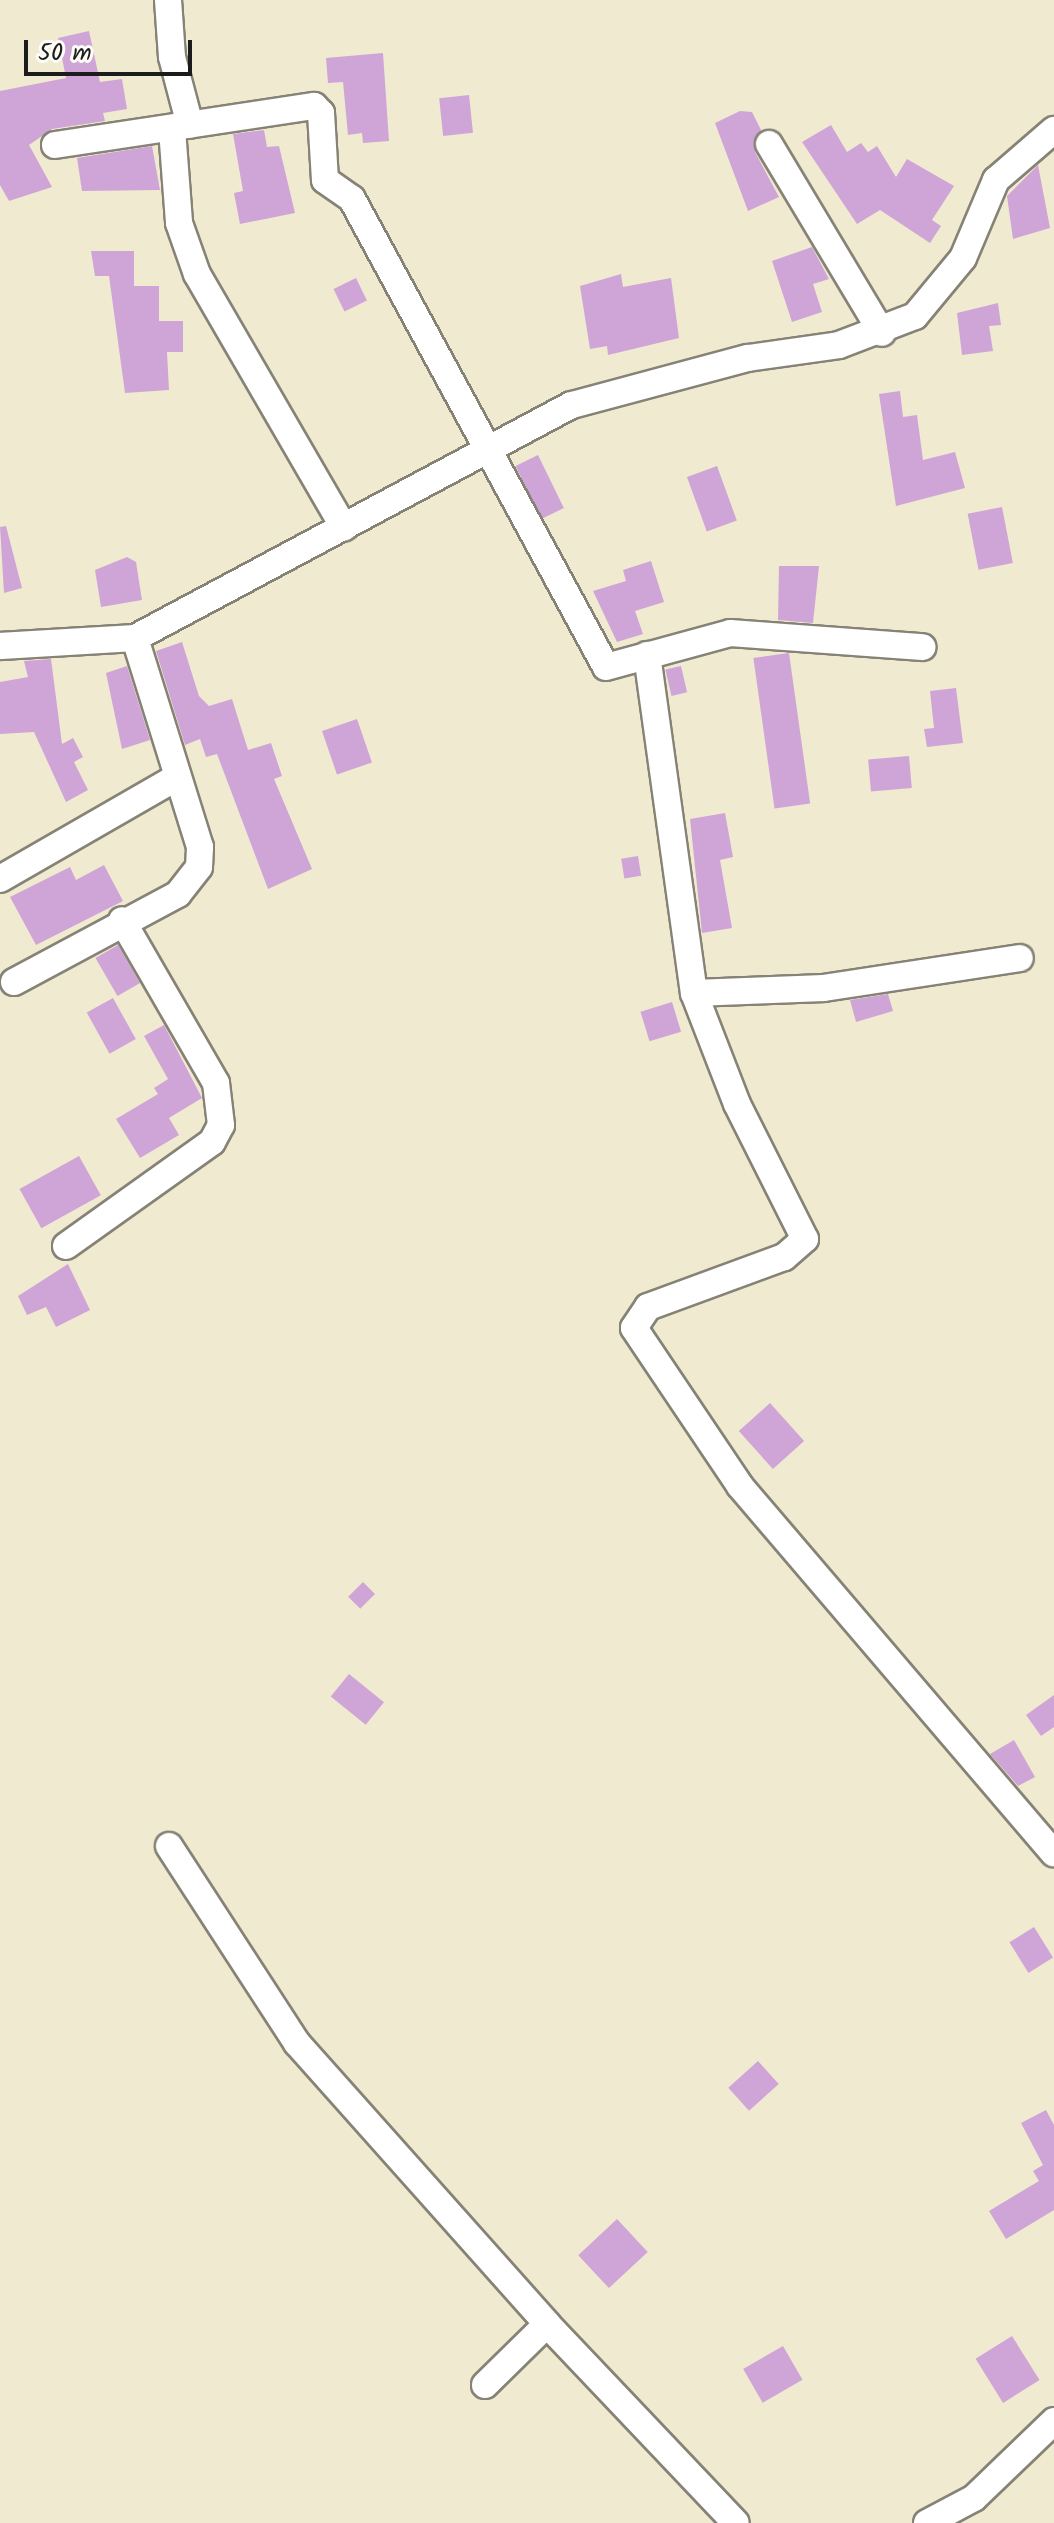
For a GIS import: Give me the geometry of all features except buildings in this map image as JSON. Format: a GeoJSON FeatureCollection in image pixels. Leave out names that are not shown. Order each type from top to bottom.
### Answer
{"type":"FeatureCollection","features":[{"type":"Feature","properties":{"kind":"street"},"geometry":{"type":"LineString","coordinates":[[168,0],[181,127],[179,223],[197,274],[344,528]]}},
{"type":"Feature","properties":{"kind":"street"},"geometry":{"type":"LineString","coordinates":[[55,145],[298,106],[321,113],[325,180],[352,199],[492,448],[606,667],[730,633],[922,647]]}},
{"type":"Feature","properties":{"kind":"street"},"geometry":{"type":"LineString","coordinates":[[0,646],[135,638],[572,405],[619,389],[882,333],[915,316],[940,290],[963,258],[996,180],[1054,130]]}},
{"type":"Feature","properties":{"kind":"street"},"geometry":{"type":"LineString","coordinates":[[769,144],[882,333]]}},
{"type":"Feature","properties":{"kind":"street"},"geometry":{"type":"LineString","coordinates":[[14,982],[122,920],[178,894],[199,867],[200,847],[174,779],[135,638]]}},
{"type":"Feature","properties":{"kind":"street"},"geometry":{"type":"LineString","coordinates":[[647,655],[694,993],[737,1104],[805,1239],[784,1257],[648,1307],[634,1328],[740,1486],[1054,1853]]}},
{"type":"Feature","properties":{"kind":"street"},"geometry":{"type":"LineString","coordinates":[[0,879],[174,779]]}},
{"type":"Feature","properties":{"kind":"street"},"geometry":{"type":"LineString","coordinates":[[66,1246],[212,1142],[221,1125],[216,1083],[122,920]]}},
{"type":"Feature","properties":{"kind":"street"},"geometry":{"type":"LineString","coordinates":[[694,993],[824,988],[1020,958]]}},
{"type":"Feature","properties":{"kind":"street"},"geometry":{"type":"LineString","coordinates":[[169,1846],[297,2043],[547,2324],[736,2523]]}},
{"type":"Feature","properties":{"kind":"street"},"geometry":{"type":"LineString","coordinates":[[485,2385],[547,2324]]}},
{"type":"Feature","properties":{"kind":"street"},"geometry":{"type":"LineString","coordinates":[[927,2523],[974,2511],[1054,2421]]}}]}
